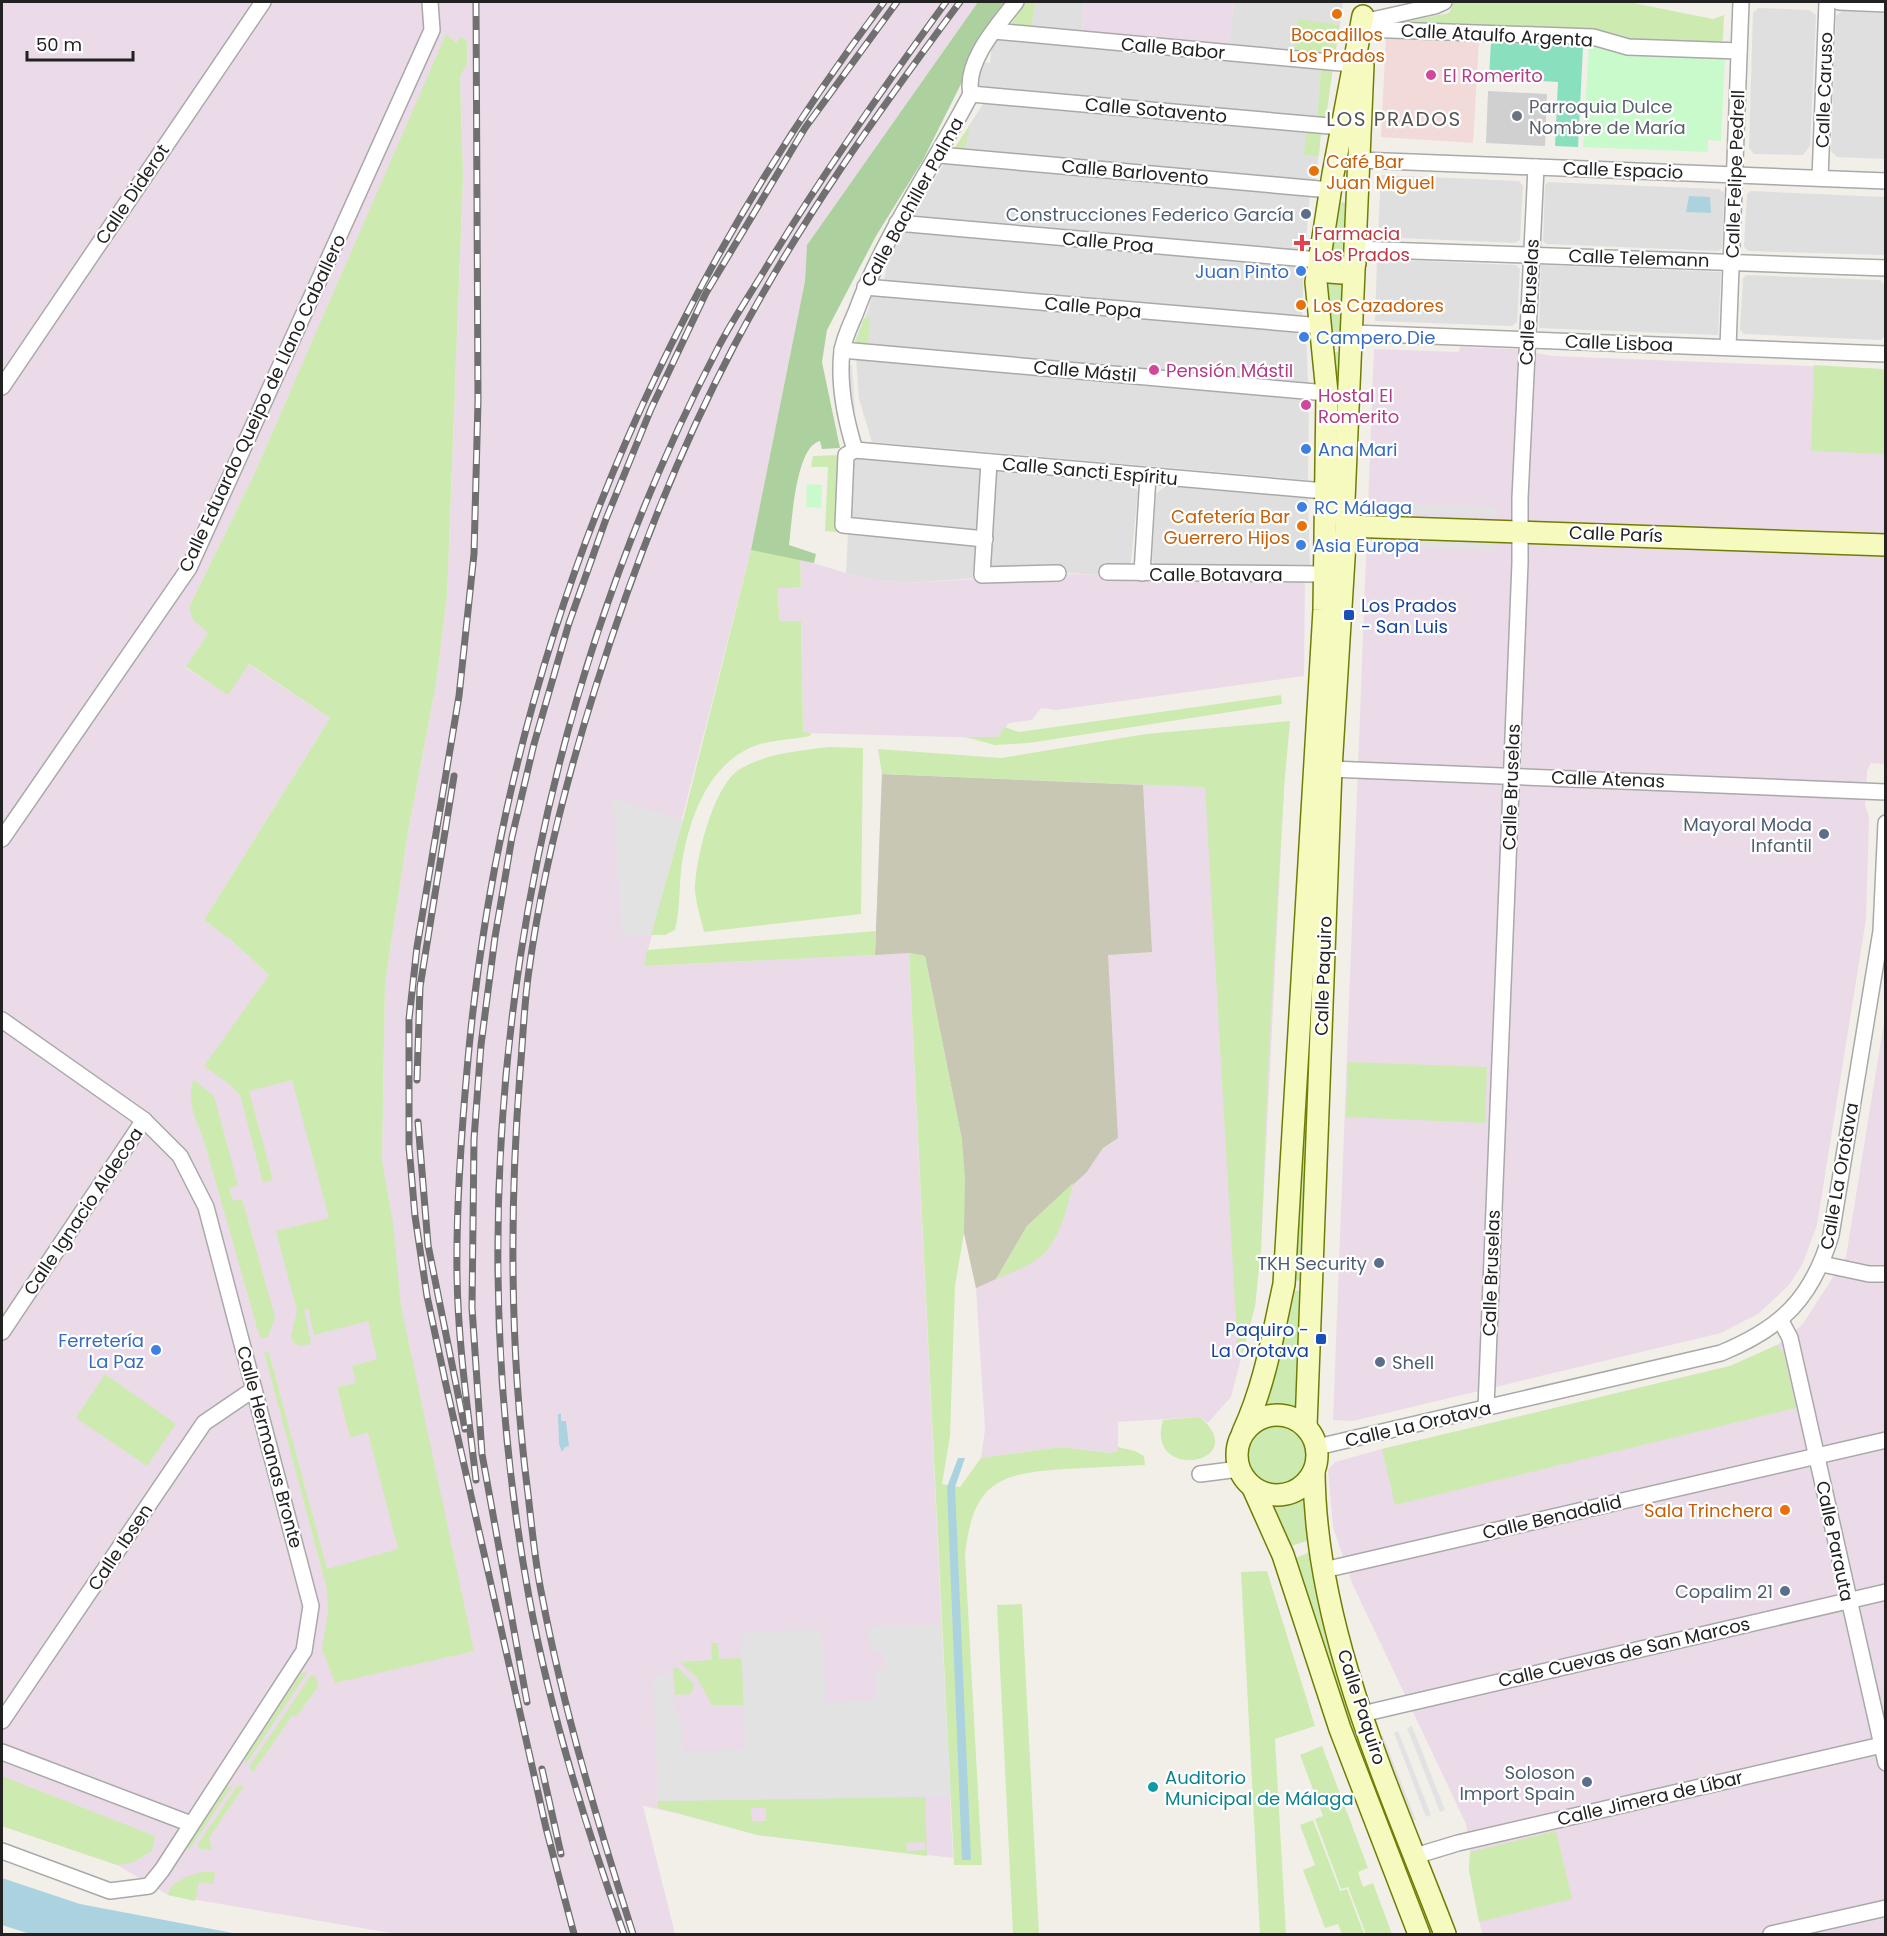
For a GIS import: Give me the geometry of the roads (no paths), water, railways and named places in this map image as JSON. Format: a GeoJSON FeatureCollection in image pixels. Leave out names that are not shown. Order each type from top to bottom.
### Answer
{"type":"FeatureCollection","features":[{"type":"Feature","properties":{"kind":"main road","name":"Calle Paquiro"},"geometry":{"type":"LineString","coordinates":[[1244,1432],[1255,1407],[1284,1284],[1325,574],[1327,393],[1316,282],[1352,64],[1363,17]]}},
{"type":"Feature","properties":{"kind":"main road","name":"Calle Paquiro"},"geometry":{"type":"LineString","coordinates":[[1306,1426],[1331,769],[1346,526],[1344,500],[1360,160],[1363,17]]}},
{"type":"Feature","properties":{"kind":"main road"},"geometry":{"type":"LineString","coordinates":[[1329,198],[1350,197],[1358,208]]}},
{"type":"Feature","properties":{"kind":"main road"},"geometry":{"type":"LineString","coordinates":[[1320,257],[1329,272],[1342,273],[1355,256]]}},
{"type":"Feature","properties":{"kind":"main road"},"geometry":{"type":"LineString","coordinates":[[1325,494],[1346,526],[1325,550]]}},
{"type":"Feature","properties":{"kind":"main road","name":"Calle París"},"geometry":{"type":"LineString","coordinates":[[1346,526],[1520,530],[1886,545]]}},
{"type":"Feature","properties":{"kind":"main road"},"geometry":{"type":"LineString","coordinates":[[1280,1414],[1294,1418],[1306,1426],[1317,1447],[1314,1471],[1304,1485],[1288,1494],[1270,1495],[1253,1488],[1239,1469],[1237,1446],[1252,1422],[1265,1416],[1280,1414]]}},
{"type":"Feature","properties":{"kind":"main road","name":"Calle Paquiro"},"geometry":{"type":"LineString","coordinates":[[1314,1471],[1314,1496],[1325,1583],[1362,1713],[1445,1935]]}},
{"type":"Feature","properties":{"kind":"main road","name":"Calle Paquiro"},"geometry":{"type":"LineString","coordinates":[[1253,1488],[1283,1555],[1340,1729],[1419,1935]]}},
{"type":"Feature","properties":{"kind":"street","name":"Calle Diderot"},"geometry":{"type":"LineString","coordinates":[[2,387],[263,2]]}},
{"type":"Feature","properties":{"kind":"street","name":"Calle Eduardo Queipo de Llano Caballero"},"geometry":{"type":"LineString","coordinates":[[2,839],[189,568],[432,30],[429,2]]}},
{"type":"Feature","properties":{"kind":"street","name":"Calle Bachiller Palma"},"geometry":{"type":"LineString","coordinates":[[855,450],[845,417],[842,350],[865,287],[897,223],[939,155],[971,94],[969,86],[984,42],[1017,2]]}},
{"type":"Feature","properties":{"kind":"street","name":"Calle Felipe Pedrell"},"geometry":{"type":"LineString","coordinates":[[1728,347],[1741,2]]}},
{"type":"Feature","properties":{"kind":"street","name":"Calle Caruso"},"geometry":{"type":"LineString","coordinates":[[1820,178],[1827,2]]}},
{"type":"Feature","properties":{"kind":"street"},"geometry":{"type":"LineString","coordinates":[[1839,2],[1886,4]]}},
{"type":"Feature","properties":{"kind":"street"},"geometry":{"type":"LineString","coordinates":[[1363,17],[1439,4]]}},
{"type":"Feature","properties":{"kind":"street","name":"Calle Ataulfo Argenta"},"geometry":{"type":"LineString","coordinates":[[1363,17],[1593,37],[1628,47],[1739,51]]}},
{"type":"Feature","properties":{"kind":"street","name":"Calle Babor"},"geometry":{"type":"LineString","coordinates":[[994,31],[1352,64]]}},
{"type":"Feature","properties":{"kind":"street","name":"Calle Sotavento"},"geometry":{"type":"LineString","coordinates":[[971,94],[1341,127]]}},
{"type":"Feature","properties":{"kind":"street","name":"Calle Barlovento"},"geometry":{"type":"LineString","coordinates":[[939,155],[1329,198]]}},
{"type":"Feature","properties":{"kind":"street","name":"Calle Espacio"},"geometry":{"type":"LineString","coordinates":[[1360,160],[1886,181]]}},
{"type":"Feature","properties":{"kind":"street","name":"Calle Bruselas"},"geometry":{"type":"LineString","coordinates":[[1486,1408],[1527,340],[1536,167]]}},
{"type":"Feature","properties":{"kind":"street","name":"Calle Proa"},"geometry":{"type":"LineString","coordinates":[[897,223],[1320,257]]}},
{"type":"Feature","properties":{"kind":"street","name":"Calle Telemann"},"geometry":{"type":"LineString","coordinates":[[1355,256],[1532,255],[1886,268]]}},
{"type":"Feature","properties":{"kind":"street","name":"Calle Popa"},"geometry":{"type":"LineString","coordinates":[[865,287],[1321,326]]}},
{"type":"Feature","properties":{"kind":"street","name":"Calle Lisboa"},"geometry":{"type":"LineString","coordinates":[[1353,333],[1886,354]]}},
{"type":"Feature","properties":{"kind":"street","name":"Calle Mástil"},"geometry":{"type":"LineString","coordinates":[[842,350],[1327,393]]}},
{"type":"Feature","properties":{"kind":"street"},"geometry":{"type":"LineString","coordinates":[[855,450],[846,455],[843,525],[985,539]]}},
{"type":"Feature","properties":{"kind":"street","name":"Calle Sancti Espíritu"},"geometry":{"type":"LineString","coordinates":[[855,450],[1325,494]]}},
{"type":"Feature","properties":{"kind":"street"},"geometry":{"type":"LineString","coordinates":[[989,462],[982,574],[1059,573]]}},
{"type":"Feature","properties":{"kind":"street"},"geometry":{"type":"LineString","coordinates":[[1142,573],[1148,476]]}},
{"type":"Feature","properties":{"kind":"street","name":"Calle Botavara"},"geometry":{"type":"LineString","coordinates":[[1107,572],[1325,574]]}},
{"type":"Feature","properties":{"kind":"street","name":"Calle Atenas"},"geometry":{"type":"LineString","coordinates":[[1331,769],[1886,792]]}},
{"type":"Feature","properties":{"kind":"street","name":"Calle La Orotava"},"geometry":{"type":"LineString","coordinates":[[1317,1447],[1721,1353],[1752,1340],[1781,1321],[1822,1264],[1831,1235],[1881,932],[1886,823]]}},
{"type":"Feature","properties":{"kind":"street","name":"Calle Hermanas Bronte"},"geometry":{"type":"LineString","coordinates":[[2,1020],[144,1120],[180,1156],[206,1207],[311,1606],[310,1629],[304,1651],[162,1870],[148,1886],[110,1891],[2,1851]]}},
{"type":"Feature","properties":{"kind":"street","name":"Calle Ignacio Aldecoa"},"geometry":{"type":"LineString","coordinates":[[2,1332],[144,1120]]}},
{"type":"Feature","properties":{"kind":"street"},"geometry":{"type":"LineString","coordinates":[[1822,1264],[1869,1274],[1886,1274]]}},
{"type":"Feature","properties":{"kind":"street","name":"Calle Parauta"},"geometry":{"type":"LineString","coordinates":[[1781,1321],[1790,1338],[1886,1763]]}},
{"type":"Feature","properties":{"kind":"street","name":"Calle Ibsen"},"geometry":{"type":"LineString","coordinates":[[2,1721],[204,1423],[254,1389]]}},
{"type":"Feature","properties":{"kind":"street","name":"Calle Benadalid"},"geometry":{"type":"LineString","coordinates":[[1324,1570],[1886,1440]]}},
{"type":"Feature","properties":{"kind":"street"},"geometry":{"type":"LineString","coordinates":[[1200,1474],[1239,1469]]}},
{"type":"Feature","properties":{"kind":"street","name":"Calle Cuevas de San Marcos"},"geometry":{"type":"LineString","coordinates":[[1362,1713],[1886,1592]]}},
{"type":"Feature","properties":{"kind":"street","name":"Calle Jimera de Líbar"},"geometry":{"type":"LineString","coordinates":[[1414,1856],[1458,1843],[1883,1744]]}},
{"type":"Feature","properties":{"kind":"street"},"geometry":{"type":"LineString","coordinates":[[2,1752],[191,1824]]}},
{"type":"Feature","properties":{"kind":"street"},"geometry":{"type":"LineString","coordinates":[[1771,1935],[1886,1908]]}},
{"type":"Feature","properties":{"kind":"water"},"geometry":{"type":"Polygon","coordinates":[[[1689,196],[1710,197],[1711,213],[1686,212],[1689,196]]]}},
{"type":"Feature","properties":{"kind":"water"},"geometry":{"type":"Polygon","coordinates":[[[558,1414],[561,1414],[561,1421],[566,1421],[569,1446],[565,1447],[562,1452],[559,1444],[558,1414]]]}},
{"type":"Feature","properties":{"kind":"water"},"geometry":{"type":"Polygon","coordinates":[[[958,1458],[965,1458],[955,1487],[971,1860],[962,1860],[947,1487],[958,1458]]]}},
{"type":"Feature","properties":{"kind":"water"},"geometry":{"type":"Polygon","coordinates":[[[2,1878],[80,1904],[238,1934],[30,1934],[2,1925],[2,1878]]]}},
{"type":"Feature","properties":{"kind":"railway"},"geometry":{"type":"LineString","coordinates":[[476,2],[478,401],[474,554],[459,696],[417,947],[409,1019],[409,1147],[415,1216],[427,1296],[546,1828],[574,1934]]}},
{"type":"Feature","properties":{"kind":"railway"},"geometry":{"type":"LineString","coordinates":[[476,1480],[461,1352],[457,1275],[459,1172],[467,1070],[485,924],[513,781],[551,642],[599,506],[657,374],[724,246],[799,122],[884,2]]}},
{"type":"Feature","properties":{"kind":"railway"},"geometry":{"type":"LineString","coordinates":[[527,1702],[482,1454],[472,1308],[474,1139],[481,1045],[495,937],[512,837],[534,744],[569,623],[606,519],[651,409],[706,293],[805,128],[897,2]]}},
{"type":"Feature","properties":{"kind":"railway"},"geometry":{"type":"LineString","coordinates":[[624,1934],[582,1810],[547,1683],[529,1597],[507,1437],[498,1277],[503,1116],[521,956],[551,798],[595,643],[651,492],[719,346],[736,316],[831,165],[946,2]]}},
{"type":"Feature","properties":{"kind":"railway"},"geometry":{"type":"LineString","coordinates":[[633,1934],[583,1767],[551,1639],[536,1558],[522,1441],[513,1284],[514,1179],[527,983],[534,934],[556,828],[595,689],[640,558],[693,429],[734,346],[785,256],[869,127],[960,2]]}},
{"type":"Feature","properties":{"kind":"railway"},"geometry":{"type":"LineString","coordinates":[[417,1080],[420,987],[454,776]]}},
{"type":"Feature","properties":{"kind":"railway"},"geometry":{"type":"LineString","coordinates":[[418,1122],[428,1245],[465,1429]]}},
{"type":"Feature","properties":{"kind":"railway"},"geometry":{"type":"LineString","coordinates":[[542,1769],[561,1854]]}},
{"type":"Feature","properties":{"kind":"place","name":"Bocadillos Los Prados"},"geometry":{"type":"Point","coordinates":[1337,14]}},
{"type":"Feature","properties":{"kind":"place","name":"El Romerito"},"geometry":{"type":"Point","coordinates":[1431,75]}},
{"type":"Feature","properties":{"kind":"place","name":"Parroquia Dulce Nombre de María"},"geometry":{"type":"Point","coordinates":[1517,116]}},
{"type":"Feature","properties":{"kind":"place","name":"Café Bar Juan Miguel"},"geometry":{"type":"Point","coordinates":[1314,171]}},
{"type":"Feature","properties":{"kind":"place","name":"Construcciones Federico García"},"geometry":{"type":"Point","coordinates":[1306,214]}},
{"type":"Feature","properties":{"kind":"place","name":"Farmacia Los Prados"},"geometry":{"type":"Point","coordinates":[1302,243]}},
{"type":"Feature","properties":{"kind":"place","name":"Juan Pinto"},"geometry":{"type":"Point","coordinates":[1301,271]}},
{"type":"Feature","properties":{"kind":"place","name":"Los Cazadores"},"geometry":{"type":"Point","coordinates":[1301,305]}},
{"type":"Feature","properties":{"kind":"place","name":"Campero Die"},"geometry":{"type":"Point","coordinates":[1304,337]}},
{"type":"Feature","properties":{"kind":"place","name":"Pensión Mástil"},"geometry":{"type":"Point","coordinates":[1154,370]}},
{"type":"Feature","properties":{"kind":"place","name":"Hostal El Romerito"},"geometry":{"type":"Point","coordinates":[1306,405]}},
{"type":"Feature","properties":{"kind":"place","name":"Ana Mari"},"geometry":{"type":"Point","coordinates":[1306,449]}},
{"type":"Feature","properties":{"kind":"place","name":"RC Málaga"},"geometry":{"type":"Point","coordinates":[1302,507]}},
{"type":"Feature","properties":{"kind":"place","name":"Cafetería Bar Guerrero Hijos"},"geometry":{"type":"Point","coordinates":[1302,526]}},
{"type":"Feature","properties":{"kind":"place","name":"Asia Europa"},"geometry":{"type":"Point","coordinates":[1301,545]}},
{"type":"Feature","properties":{"kind":"place","name":"Los Prados - San Luis"},"geometry":{"type":"Point","coordinates":[1349,615]}},
{"type":"Feature","properties":{"kind":"place","name":"Mayoral Moda Infantil"},"geometry":{"type":"Point","coordinates":[1824,834]}},
{"type":"Feature","properties":{"kind":"place","name":"TKH Security"},"geometry":{"type":"Point","coordinates":[1379,1263]}},
{"type":"Feature","properties":{"kind":"place","name":"Paquiro - La Orotava"},"geometry":{"type":"Point","coordinates":[1321,1339]}},
{"type":"Feature","properties":{"kind":"place","name":"Ferretería La Paz"},"geometry":{"type":"Point","coordinates":[156,1350]}},
{"type":"Feature","properties":{"kind":"place","name":"Shell"},"geometry":{"type":"Point","coordinates":[1380,1362]}},
{"type":"Feature","properties":{"kind":"place","name":"Sala Trinchera"},"geometry":{"type":"Point","coordinates":[1785,1510]}},
{"type":"Feature","properties":{"kind":"place","name":"Copalim 21"},"geometry":{"type":"Point","coordinates":[1785,1591]}},
{"type":"Feature","properties":{"kind":"place","name":"Soloson Import Spain"},"geometry":{"type":"Point","coordinates":[1587,1782]}},
{"type":"Feature","properties":{"kind":"place","name":"Auditorio Municipal de Málaga"},"geometry":{"type":"Point","coordinates":[1153,1787]}},
{"type":"Feature","properties":{"kind":"district","name":"LOS PRADOS"},"geometry":{"type":"Point","coordinates":[1394,119]}}]}
